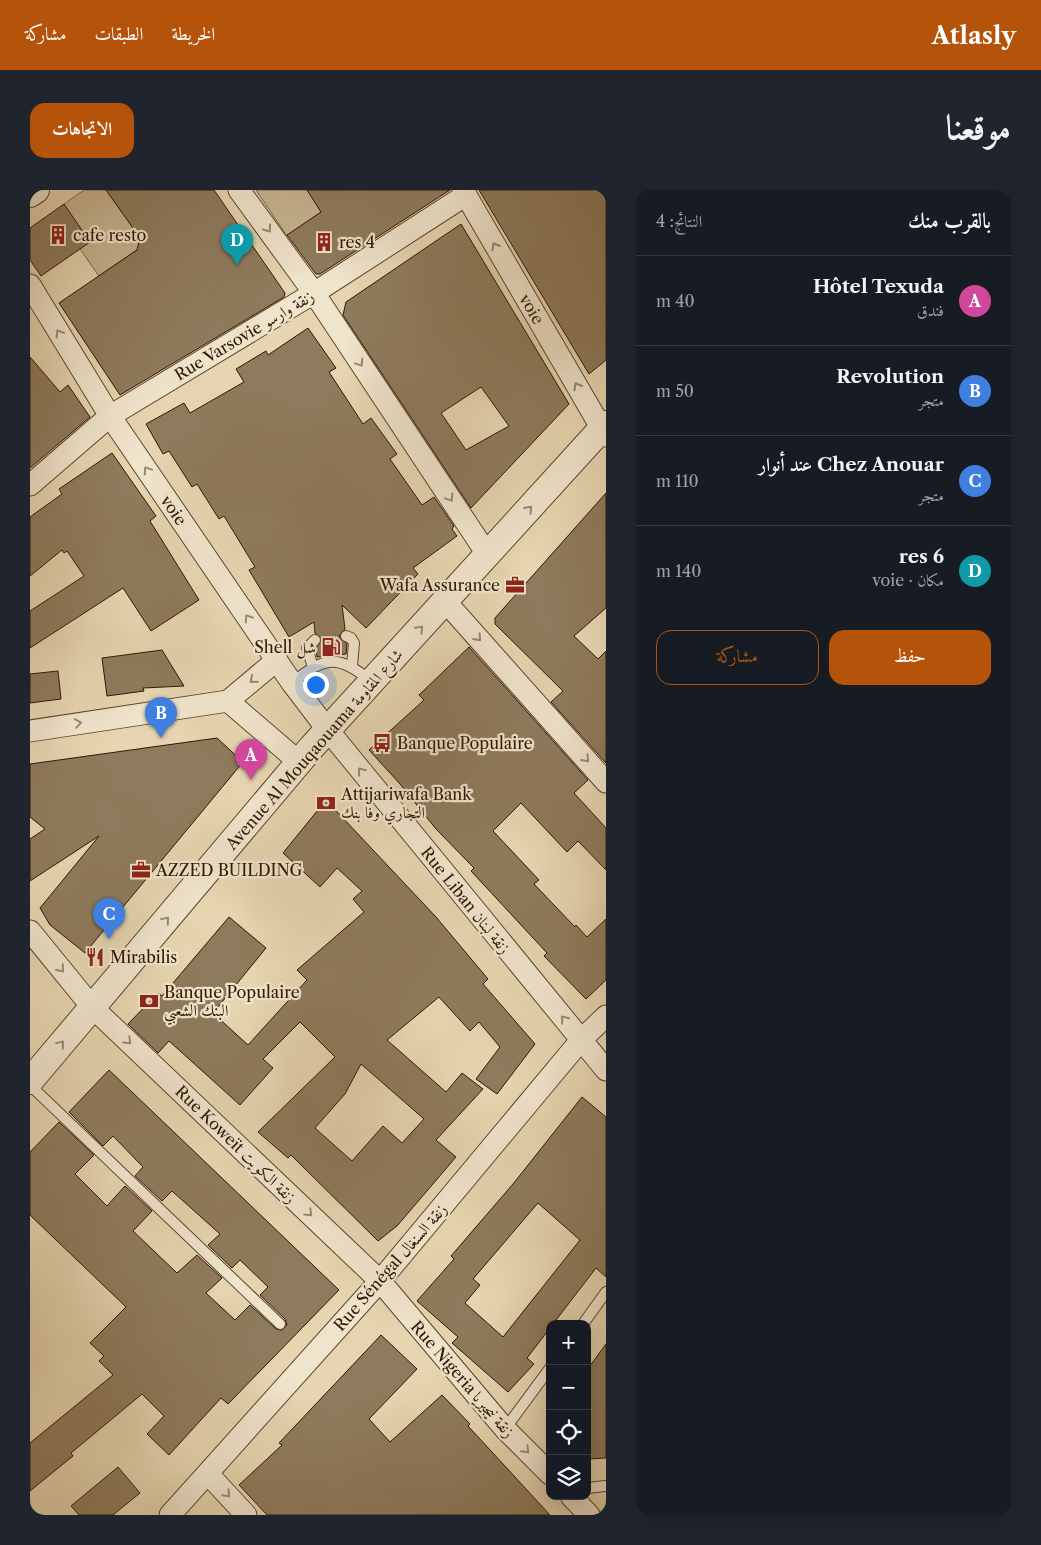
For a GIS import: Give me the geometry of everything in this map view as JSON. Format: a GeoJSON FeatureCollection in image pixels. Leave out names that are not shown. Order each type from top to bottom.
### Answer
{"type":"FeatureCollection","features":[{"type":"Feature","properties":{"kind":"street"},"geometry":{"type":"LineString","coordinates":[[30,194],[36,190]]}},
{"type":"Feature","properties":{"kind":"street"},"geometry":{"type":"LineString","coordinates":[[239,190],[314,292],[487,554]]}},
{"type":"Feature","properties":{"kind":"street","name":"Rue Varsovie زنقة وارسو"},"geometry":{"type":"LineString","coordinates":[[30,485],[110,416],[314,292],[464,193]]}},
{"type":"Feature","properties":{"kind":"street","name":"voie"},"geometry":{"type":"LineString","coordinates":[[464,193],[604,429]]}},
{"type":"Feature","properties":{"kind":"street","name":"voie"},"geometry":{"type":"LineString","coordinates":[[30,285],[110,416],[292,683],[327,729]]}},
{"type":"Feature","properties":{"kind":"street","name":"Avenue Al Mouqaouama شارع المقاومة"},"geometry":{"type":"LineString","coordinates":[[30,1083],[327,729],[362,674],[445,602],[487,554],[604,429]]}},
{"type":"Feature","properties":{"kind":"street"},"geometry":{"type":"LineString","coordinates":[[445,602],[606,782]]}},
{"type":"Feature","properties":{"kind":"street"},"geometry":{"type":"LineString","coordinates":[[30,731],[228,701],[277,660]]}},
{"type":"Feature","properties":{"kind":"street"},"geometry":{"type":"LineString","coordinates":[[228,701],[299,762]]}},
{"type":"Feature","properties":{"kind":"street","name":"Rue Liban زنقة لبنان"},"geometry":{"type":"LineString","coordinates":[[327,729],[606,1070]]}},
{"type":"Feature","properties":{"kind":"street","name":"Rue Koweït زنقة الكويت"},"geometry":{"type":"LineString","coordinates":[[30,931],[92,1007],[380,1281]]}},
{"type":"Feature","properties":{"kind":"street","name":"Rue Sénégal زنقة السنغال"},"geometry":{"type":"LineString","coordinates":[[170,1515],[380,1281],[581,1040],[606,1016]]}},
{"type":"Feature","properties":{"kind":"street","name":"Rue Nigeria زنقة نيجيريا"},"geometry":{"type":"LineString","coordinates":[[380,1281],[505,1429],[546,1470]]}},
{"type":"Feature","properties":{"kind":"street"},"geometry":{"type":"LineString","coordinates":[[208,1474],[246,1515]]}},
{"type":"Feature","properties":{"kind":"street"},"geometry":{"type":"LineString","coordinates":[[575,1500],[588,1515]]}},
{"type":"Feature","properties":{"kind":"lane"},"geometry":{"type":"LineString","coordinates":[[346,636],[351,638],[354,643],[362,674]]}},
{"type":"Feature","properties":{"kind":"lane"},"geometry":{"type":"LineString","coordinates":[[313,667],[307,648],[315,640]]}},
{"type":"Feature","properties":{"kind":"lane"},"geometry":{"type":"LineString","coordinates":[[292,683],[313,667],[336,662],[362,674]]}},
{"type":"Feature","properties":{"kind":"lane"},"geometry":{"type":"LineString","coordinates":[[30,1083],[280,1324]]}},
{"type":"Feature","properties":{"kind":"lane"},"geometry":{"type":"LineString","coordinates":[[585,1320],[606,1292]]}},
{"type":"Feature","properties":{"kind":"lane"},"geometry":{"type":"LineString","coordinates":[[505,1429],[546,1373]]}},
{"type":"Feature","properties":{"kind":"lane"},"geometry":{"type":"LineString","coordinates":[[591,1488],[606,1486]]}},
{"type":"Feature","properties":{"kind":"shaded area"},"geometry":{"type":"Polygon","coordinates":[[[84,190],[106,190],[145,244],[99,276],[80,249],[64,204],[84,190]]]}},
{"type":"Feature","properties":{"kind":"shaded area"},"geometry":{"type":"Polygon","coordinates":[[[256,190],[307,190],[321,212],[287,236],[256,190]]]}},
{"type":"Feature","properties":{"kind":"building"},"geometry":{"type":"Polygon","coordinates":[[[106,190],[214,190],[285,293],[284,297],[120,395],[59,303],[137,250],[140,238],[106,190]]]}},
{"type":"Feature","properties":{"kind":"building"},"geometry":{"type":"Polygon","coordinates":[[[307,190],[450,190],[320,274],[316,274],[287,235],[321,212],[307,190]]]}},
{"type":"Feature","properties":{"kind":"building"},"geometry":{"type":"Polygon","coordinates":[[[479,190],[606,190],[606,360],[589,374],[479,190]]]}},
{"type":"Feature","properties":{"kind":"building","name":"cafe resto"},"geometry":{"type":"Polygon","coordinates":[[[64,204],[90,242],[41,276],[30,260],[30,228],[64,204]]]}},
{"type":"Feature","properties":{"kind":"building"},"geometry":{"type":"Polygon","coordinates":[[[461,224],[569,404],[471,508],[343,315],[346,302],[461,224]],[[481,387],[441,413],[466,450],[509,426],[481,387]]]}},
{"type":"Feature","properties":{"kind":"building"},"geometry":{"type":"Polygon","coordinates":[[[308,328],[336,368],[329,372],[363,424],[371,418],[397,454],[390,459],[422,505],[434,497],[454,526],[452,529],[457,536],[413,568],[418,574],[366,628],[342,605],[345,629],[339,636],[347,644],[346,654],[317,657],[316,648],[322,639],[315,633],[314,622],[289,637],[249,570],[255,567],[224,516],[219,519],[197,484],[192,487],[169,451],[163,454],[146,424],[184,403],[190,413],[244,382],[236,369],[266,351],[268,355],[308,328]]]}},
{"type":"Feature","properties":{"kind":"building"},"geometry":{"type":"Polygon","coordinates":[[[30,357],[60,392],[68,385],[90,417],[30,468],[30,357]]]}},
{"type":"Feature","properties":{"kind":"building"},"geometry":{"type":"Polygon","coordinates":[[[112,453],[156,516],[150,521],[199,600],[151,631],[123,588],[30,648],[30,611],[84,576],[67,551],[64,553],[62,550],[30,576],[30,517],[62,494],[59,489],[112,453]]]}},
{"type":"Feature","properties":{"kind":"building"},"geometry":{"type":"Polygon","coordinates":[[[606,493],[606,608],[574,636],[598,659],[606,651],[606,763],[551,702],[563,691],[495,624],[495,618],[606,493]]]}},
{"type":"Feature","properties":{"kind":"building"},"geometry":{"type":"Polygon","coordinates":[[[469,647],[588,780],[574,793],[606,828],[606,870],[578,841],[567,852],[521,803],[493,831],[539,880],[534,884],[587,937],[606,919],[606,980],[586,999],[544,956],[547,953],[471,871],[474,868],[436,829],[400,784],[369,750],[424,700],[419,695],[469,647]]]}},
{"type":"Feature","properties":{"kind":"building"},"geometry":{"type":"Polygon","coordinates":[[[162,650],[184,686],[143,688],[144,691],[107,696],[102,658],[162,650]]]}},
{"type":"Feature","properties":{"kind":"building"},"geometry":{"type":"Polygon","coordinates":[[[58,671],[61,699],[30,703],[30,674],[58,671]]]}},
{"type":"Feature","properties":{"kind":"building"},"geometry":{"type":"Polygon","coordinates":[[[217,738],[243,762],[85,953],[50,925],[40,908],[99,836],[30,881],[30,839],[45,829],[30,817],[30,764],[217,738]]]}},
{"type":"Feature","properties":{"kind":"building"},"geometry":{"type":"Polygon","coordinates":[[[326,800],[436,917],[488,979],[483,984],[535,1044],[497,1094],[476,1079],[500,1047],[479,1022],[470,1031],[439,997],[387,1040],[446,1092],[462,1073],[483,1089],[436,1140],[456,1157],[397,1226],[378,1241],[291,1155],[288,1158],[258,1132],[335,1057],[300,1022],[263,1059],[273,1068],[240,1105],[169,1041],[158,1053],[128,1024],[158,993],[162,996],[229,917],[266,948],[213,1013],[248,1045],[307,980],[297,970],[364,912],[353,899],[362,891],[337,868],[320,887],[283,853],[326,800]],[[361,1064],[345,1094],[315,1128],[352,1161],[383,1126],[402,1143],[424,1119],[361,1064]]]}},
{"type":"Feature","properties":{"kind":"building"},"geometry":{"type":"Polygon","coordinates":[[[109,1070],[339,1290],[228,1404],[221,1398],[169,1455],[147,1434],[164,1416],[142,1394],[71,1453],[73,1456],[30,1491],[30,1443],[113,1375],[99,1361],[104,1356],[90,1343],[126,1307],[30,1215],[30,1152],[59,1122],[94,1155],[75,1174],[107,1206],[125,1186],[152,1211],[133,1231],[177,1273],[197,1255],[222,1278],[206,1293],[235,1320],[250,1305],[276,1329],[282,1330],[287,1325],[285,1319],[260,1295],[268,1287],[240,1260],[232,1268],[208,1245],[220,1234],[172,1191],[162,1201],[135,1176],[143,1167],[113,1136],[103,1146],[69,1112],[109,1070]]]}},
{"type":"Feature","properties":{"kind":"building"},"geometry":{"type":"Polygon","coordinates":[[[582,1097],[606,1117],[606,1277],[596,1268],[556,1320],[546,1320],[546,1333],[527,1358],[534,1364],[508,1392],[452,1343],[458,1337],[417,1301],[454,1259],[451,1256],[513,1184],[582,1097]],[[538,1203],[473,1279],[480,1285],[465,1303],[503,1337],[580,1240],[538,1203]]]}},
{"type":"Feature","properties":{"kind":"building"},"geometry":{"type":"Polygon","coordinates":[[[381,1335],[417,1369],[369,1419],[390,1442],[442,1395],[550,1515],[267,1515],[239,1485],[282,1445],[279,1443],[381,1335]]]}},
{"type":"Feature","properties":{"kind":"building"},"geometry":{"type":"Polygon","coordinates":[[[606,1344],[606,1458],[591,1459],[591,1365],[606,1344]]]}},
{"type":"Feature","properties":{"kind":"building"},"geometry":{"type":"Polygon","coordinates":[[[118,1467],[140,1493],[113,1515],[79,1515],[71,1506],[118,1467]]]}},
{"type":"Feature","properties":{"kind":"place","name":"cafe resto"},"geometry":{"type":"Point","coordinates":[58,235]}},
{"type":"Feature","properties":{"kind":"place","name":"res 4"},"geometry":{"type":"Point","coordinates":[324,242]}},
{"type":"Feature","properties":{"kind":"place","name":"res 6"},"geometry":{"type":"Point","coordinates":[237,265]}},
{"type":"Feature","properties":{"kind":"place","name":"Wafa Assurance"},"geometry":{"type":"Point","coordinates":[515,585]}},
{"type":"Feature","properties":{"kind":"place","name":"Shell شل"},"geometry":{"type":"Point","coordinates":[331,647]}},
{"type":"Feature","properties":{"kind":"place","name":"Revolution"},"geometry":{"type":"Point","coordinates":[161,738]}},
{"type":"Feature","properties":{"kind":"place","name":"Banque Populaire"},"geometry":{"type":"Point","coordinates":[382,743]}},
{"type":"Feature","properties":{"kind":"place","name":"Hôtel Texuda"},"geometry":{"type":"Point","coordinates":[251,780]}},
{"type":"Feature","properties":{"kind":"place","name":"Attijariwafa Bank التجاري وفا بنك"},"geometry":{"type":"Point","coordinates":[326,803]}},
{"type":"Feature","properties":{"kind":"place","name":"AZZED BUILDING"},"geometry":{"type":"Point","coordinates":[141,870]}},
{"type":"Feature","properties":{"kind":"place","name":"Chez Anouar عند أنوار"},"geometry":{"type":"Point","coordinates":[109,939]}},
{"type":"Feature","properties":{"kind":"place","name":"Mirabilis"},"geometry":{"type":"Point","coordinates":[95,957]}},
{"type":"Feature","properties":{"kind":"place","name":"Banque Populaire البنك الشعبي"},"geometry":{"type":"Point","coordinates":[149,1001]}}]}
